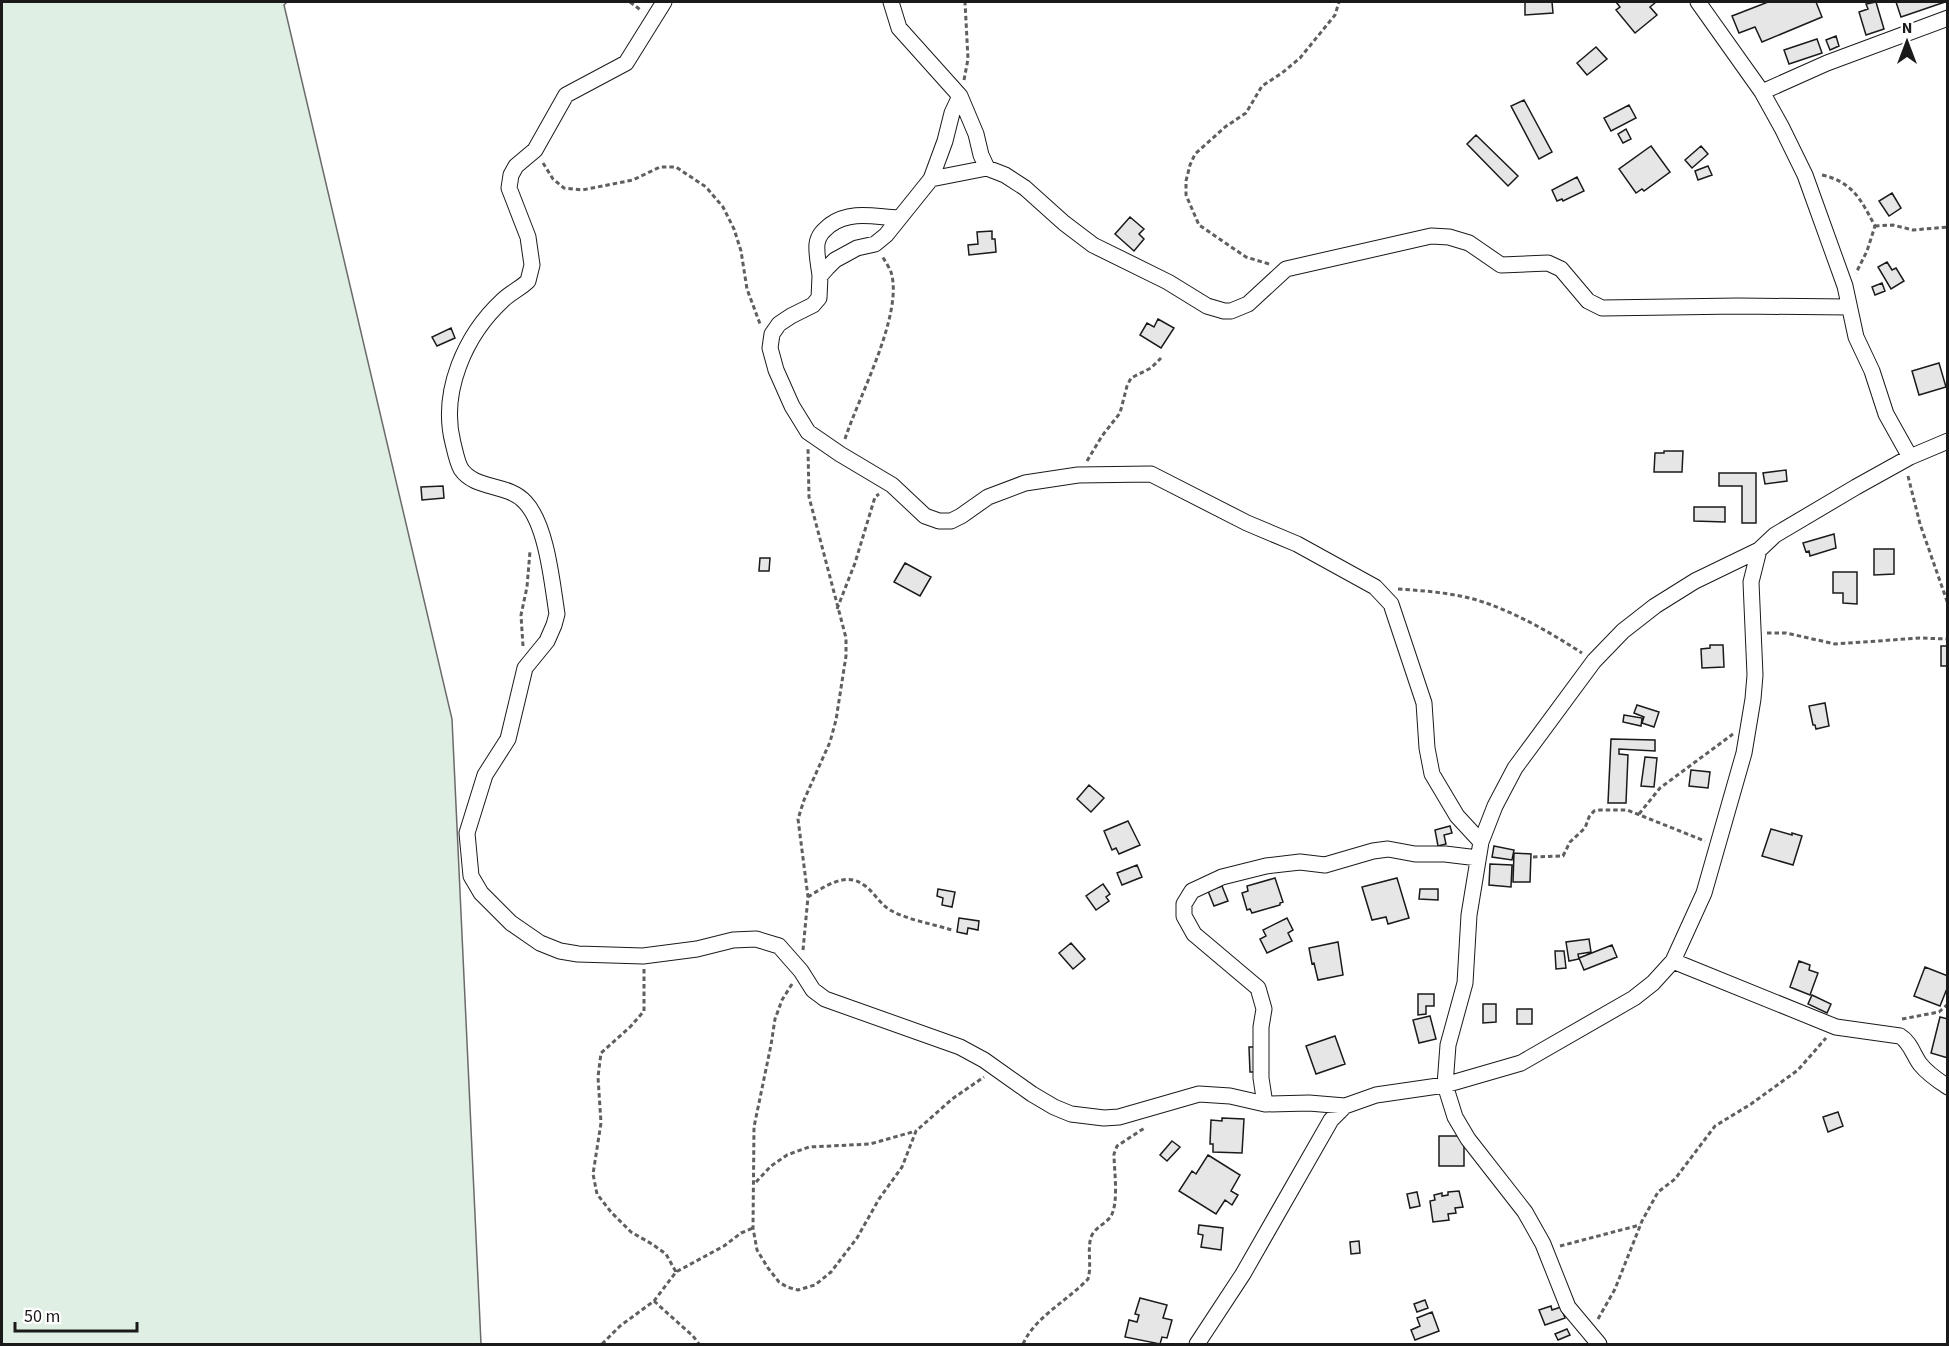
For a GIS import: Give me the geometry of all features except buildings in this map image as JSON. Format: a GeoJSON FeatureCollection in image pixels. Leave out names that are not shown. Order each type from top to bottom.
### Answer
{"type":"FeatureCollection","features":[{"type":"Feature","properties":{"kind":"street"},"geometry":{"type":"LineString","coordinates":[[664,2],[626,63],[566,95],[535,150],[516,166],[511,175],[509,188],[528,237],[532,265],[528,281],[503,299],[473,335],[465,350],[453,386],[449,408],[449,427],[462,469],[471,478],[512,492],[525,502],[538,522],[556,614],[547,641],[525,668],[508,739],[485,776],[467,833],[471,876],[481,893],[512,923],[540,943],[560,951],[578,954],[643,956],[697,949],[733,940],[756,939],[779,946],[801,971],[813,990],[825,999],[960,1047],[1054,1107],[1087,1117],[1119,1117],[1199,1094],[1230,1095],[1265,1104],[1309,1103],[1345,1106],[1376,1095],[1445,1084],[1521,1063],[1634,998],[1653,983],[1673,961],[1704,893],[1744,753],[1755,675],[1751,582],[1759,550]]}},
{"type":"Feature","properties":{"kind":"street"},"geometry":{"type":"LineString","coordinates":[[891,2],[899,28],[959,95],[976,134],[987,168]]}},
{"type":"Feature","properties":{"kind":"street"},"geometry":{"type":"LineString","coordinates":[[1698,2],[1762,92],[1805,175],[1845,286],[1856,337],[1872,371],[1886,414],[1907,458]]}},
{"type":"Feature","properties":{"kind":"street"},"geometry":{"type":"LineString","coordinates":[[1762,92],[1827,63],[1947,18]]}},
{"type":"Feature","properties":{"kind":"street"},"geometry":{"type":"LineString","coordinates":[[820,276],[836,260],[857,248],[875,244],[886,235],[931,179],[959,95]]}},
{"type":"Feature","properties":{"kind":"street"},"geometry":{"type":"LineString","coordinates":[[931,179],[987,168],[1005,175],[1025,188],[1093,245],[1168,282],[1216,310],[1231,311],[1248,304],[1286,269],[1431,236],[1449,237],[1469,243],[1501,265],[1548,263],[1561,268],[1588,301],[1602,308],[1738,306],[1849,308]]}},
{"type":"Feature","properties":{"kind":"street"},"geometry":{"type":"LineString","coordinates":[[898,218],[854,216],[838,220],[823,230],[818,237],[817,245],[820,276],[819,298],[813,305],[779,324],[772,334],[770,348],[792,406],[808,432],[892,485],[925,516],[939,522],[951,521],[988,497],[1025,483],[1078,475],[1151,474],[1247,523],[1298,544],[1375,587],[1391,604],[1420,693],[1425,714],[1426,748],[1432,774],[1479,850]]}},
{"type":"Feature","properties":{"kind":"street"},"geometry":{"type":"LineString","coordinates":[[1599,1344],[1568,1307],[1543,1244],[1525,1212],[1468,1139],[1455,1117],[1445,1084],[1448,1045],[1465,983],[1469,915],[1479,850],[1495,806],[1515,768],[1594,661],[1623,631],[1655,606],[1695,580],[1759,550],[1775,535],[1907,458],[1947,441]]}},
{"type":"Feature","properties":{"kind":"street"},"geometry":{"type":"LineString","coordinates":[[1265,1104],[1261,1077],[1261,1027],[1264,1008],[1258,988],[1194,934],[1184,916],[1184,904],[1192,891],[1222,877],[1266,867],[1300,862],[1325,865],[1373,851],[1388,849],[1415,854],[1445,854],[1479,850]]}},
{"type":"Feature","properties":{"kind":"street"},"geometry":{"type":"LineString","coordinates":[[1673,961],[1836,1027],[1900,1036],[1907,1040],[1919,1062],[1930,1075],[1947,1087]]}},
{"type":"Feature","properties":{"kind":"street"},"geometry":{"type":"LineString","coordinates":[[1197,1344],[1243,1274],[1331,1120],[1345,1106]]}},
{"type":"Feature","properties":{"kind":"path"},"geometry":{"type":"LineString","coordinates":[[959,95],[968,59],[965,2]]}},
{"type":"Feature","properties":{"kind":"path"},"geometry":{"type":"LineString","coordinates":[[1286,269],[1246,257],[1199,225],[1186,195],[1186,181],[1195,154],[1225,127],[1246,113],[1262,86],[1300,58],[1335,15],[1339,2]]}},
{"type":"Feature","properties":{"kind":"path"},"geometry":{"type":"LineString","coordinates":[[535,150],[553,179],[564,188],[582,190],[633,180],[660,166],[676,167],[706,188],[723,207],[734,229],[741,251],[747,289],[770,348]]}},
{"type":"Feature","properties":{"kind":"path"},"geometry":{"type":"LineString","coordinates":[[1805,175],[1824,175],[1844,184],[1857,194],[1875,226],[1867,251],[1856,273],[1845,286]]}},
{"type":"Feature","properties":{"kind":"path"},"geometry":{"type":"LineString","coordinates":[[1875,226],[1893,225],[1912,230],[1947,227]]}},
{"type":"Feature","properties":{"kind":"path"},"geometry":{"type":"LineString","coordinates":[[840,454],[850,422],[877,360],[893,298],[891,273],[875,244]]}},
{"type":"Feature","properties":{"kind":"path"},"geometry":{"type":"LineString","coordinates":[[1078,475],[1102,436],[1120,413],[1131,378],[1151,368],[1161,358]]}},
{"type":"Feature","properties":{"kind":"path"},"geometry":{"type":"LineString","coordinates":[[808,432],[809,497],[846,638],[846,656],[842,690],[830,742],[798,819],[808,897],[801,971],[782,1000],[775,1019],[754,1127],[753,1228],[757,1250],[779,1282],[798,1290],[815,1285],[831,1272],[857,1238],[879,1199],[902,1167],[916,1131]]}},
{"type":"Feature","properties":{"kind":"path"},"geometry":{"type":"LineString","coordinates":[[1907,458],[1920,524],[1947,604]]}},
{"type":"Feature","properties":{"kind":"path"},"geometry":{"type":"LineString","coordinates":[[837,609],[855,563],[875,497],[892,485]]}},
{"type":"Feature","properties":{"kind":"path"},"geometry":{"type":"LineString","coordinates":[[525,668],[521,615],[527,587],[530,548]]}},
{"type":"Feature","properties":{"kind":"path"},"geometry":{"type":"LineString","coordinates":[[1375,587],[1439,592],[1485,603],[1540,626],[1594,661]]}},
{"type":"Feature","properties":{"kind":"path"},"geometry":{"type":"LineString","coordinates":[[1754,633],[1786,633],[1835,644],[1920,638],[1947,639]]}},
{"type":"Feature","properties":{"kind":"path"},"geometry":{"type":"LineString","coordinates":[[1639,814],[1660,788],[1750,722]]}},
{"type":"Feature","properties":{"kind":"path"},"geometry":{"type":"LineString","coordinates":[[1533,857],[1563,856],[1570,842],[1585,828],[1594,811],[1617,809],[1639,814],[1718,845]]}},
{"type":"Feature","properties":{"kind":"path"},"geometry":{"type":"LineString","coordinates":[[808,897],[837,880],[856,881],[864,885],[876,899],[894,912],[952,930]]}},
{"type":"Feature","properties":{"kind":"path"},"geometry":{"type":"LineString","coordinates":[[643,956],[644,1011],[601,1053],[598,1077],[601,1123],[593,1174],[597,1194],[610,1212],[631,1232],[666,1254],[676,1272]]}},
{"type":"Feature","properties":{"kind":"path"},"geometry":{"type":"LineString","coordinates":[[1895,1021],[1939,1012],[1947,1004]]}},
{"type":"Feature","properties":{"kind":"path"},"geometry":{"type":"LineString","coordinates":[[1588,1332],[1604,1311],[1640,1225],[1658,1192],[1675,1179],[1715,1126],[1798,1070],[1836,1027]]}},
{"type":"Feature","properties":{"kind":"path"},"geometry":{"type":"LineString","coordinates":[[755,1183],[771,1166],[809,1147],[870,1144],[916,1131],[952,1099],[996,1069]]}},
{"type":"Feature","properties":{"kind":"path"},"geometry":{"type":"LineString","coordinates":[[1023,1344],[1036,1323],[1088,1280],[1090,1240],[1093,1232],[1110,1216],[1114,1206],[1114,1154],[1117,1146],[1152,1123]]}},
{"type":"Feature","properties":{"kind":"path"},"geometry":{"type":"LineString","coordinates":[[1547,1256],[1559,1246],[1640,1225]]}},
{"type":"Feature","properties":{"kind":"path"},"geometry":{"type":"LineString","coordinates":[[602,1344],[620,1326],[654,1301],[676,1272],[753,1228]]}},
{"type":"Feature","properties":{"kind":"path"},"geometry":{"type":"LineString","coordinates":[[654,1301],[699,1344]]}},
{"type":"Feature","properties":{"kind":"green space"},"geometry":{"type":"Polygon","coordinates":[[[2,2],[287,2],[284,5],[452,719],[481,1344],[2,1344],[2,2]]]}}]}
